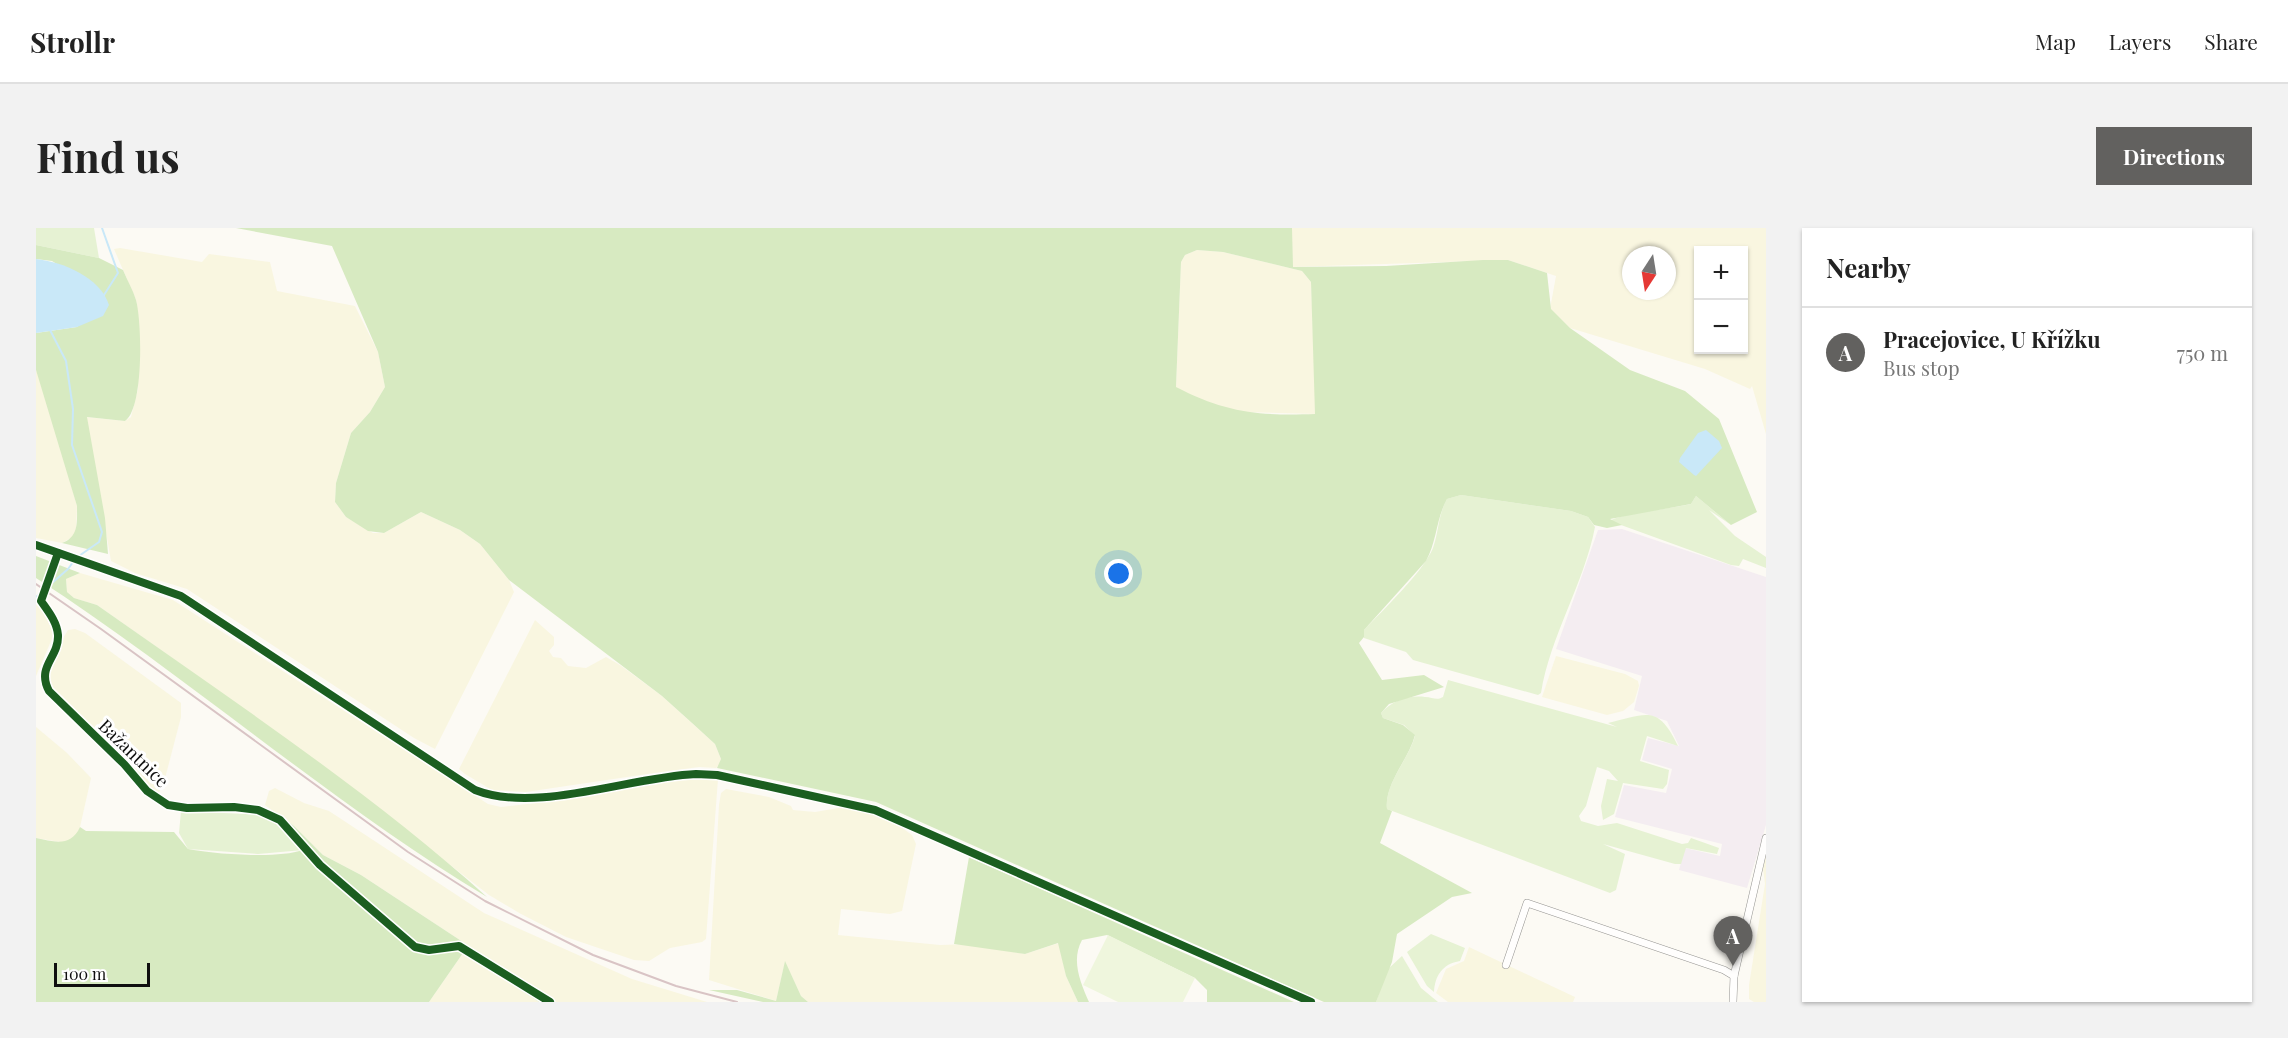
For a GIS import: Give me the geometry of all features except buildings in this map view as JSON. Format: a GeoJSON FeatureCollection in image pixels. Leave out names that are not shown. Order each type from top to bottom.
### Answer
{"type":"FeatureCollection","features":[{"type":"Feature","properties":{"kind":"street"},"geometry":{"type":"LineString","coordinates":[[36,545],[155,584],[181,596],[475,790],[491,796],[528,800],[696,774],[723,776],[875,810],[1311,1002]]}},
{"type":"Feature","properties":{"kind":"street","name":"Bažantnice"},"geometry":{"type":"LineString","coordinates":[[58,553],[41,601],[56,626],[58,637],[44,670],[43,682],[147,792],[168,805],[187,808],[234,807],[258,810],[280,820],[320,865],[415,947],[429,950],[459,946],[550,1002]]}},
{"type":"Feature","properties":{"kind":"street"},"geometry":{"type":"LineString","coordinates":[[1733,1002],[1734,976],[1766,838]]}},
{"type":"Feature","properties":{"kind":"street"},"geometry":{"type":"LineString","coordinates":[[1506,965],[1527,903],[1724,970],[1734,976]]}},
{"type":"Feature","properties":{"kind":"shaded area"},"geometry":{"type":"Polygon","coordinates":[[[1292,228],[1766,228],[1766,434],[1752,386],[1750,389],[1705,369],[1570,328],[1550,309],[1556,276],[1508,260],[1292,267],[1292,228]]]}},
{"type":"Feature","properties":{"kind":"shaded area"},"geometry":{"type":"Polygon","coordinates":[[[120,248],[202,262],[209,254],[270,262],[277,291],[355,306],[378,352],[385,387],[370,412],[351,433],[336,483],[335,502],[346,517],[373,533],[384,533],[421,512],[460,530],[480,544],[509,580],[514,592],[435,749],[414,738],[187,589],[135,573],[111,561],[86,417],[125,421],[131,417],[138,389],[139,325],[136,300],[114,249],[120,248]]]}},
{"type":"Feature","properties":{"kind":"shaded area"},"geometry":{"type":"Polygon","coordinates":[[[1197,250],[1223,252],[1302,271],[1311,282],[1316,414],[1239,412],[1216,407],[1176,388],[1181,262],[1185,255],[1197,250]]]}},
{"type":"Feature","properties":{"kind":"shaded area"},"geometry":{"type":"Polygon","coordinates":[[[36,370],[53,417],[77,506],[76,535],[62,543],[36,538],[36,370]]]}},
{"type":"Feature","properties":{"kind":"shaded area"},"geometry":{"type":"Polygon","coordinates":[[[1622,529],[1766,577],[1766,825],[1747,888],[1679,870],[1685,848],[1720,856],[1722,844],[1615,817],[1624,785],[1666,793],[1672,769],[1642,760],[1648,738],[1679,746],[1667,721],[1634,710],[1642,676],[1556,649],[1598,530],[1622,529]]]}},
{"type":"Feature","properties":{"kind":"shaded area"},"geometry":{"type":"Polygon","coordinates":[[[80,573],[173,600],[488,804],[501,807],[553,801],[690,778],[718,779],[706,939],[702,942],[670,948],[649,961],[634,960],[566,937],[521,914],[489,895],[325,768],[185,667],[97,605],[74,598],[67,592],[66,579],[80,573]]]}},
{"type":"Feature","properties":{"kind":"shaded area"},"geometry":{"type":"Polygon","coordinates":[[[36,604],[42,609],[54,634],[36,676],[36,604]]]}},
{"type":"Feature","properties":{"kind":"shaded area"},"geometry":{"type":"Polygon","coordinates":[[[535,620],[554,637],[554,645],[549,651],[553,657],[561,658],[568,666],[586,668],[606,657],[662,696],[715,744],[721,759],[720,765],[716,768],[699,767],[526,792],[492,790],[465,774],[459,769],[535,620]]]}},
{"type":"Feature","properties":{"kind":"shaded area"},"geometry":{"type":"Polygon","coordinates":[[[75,629],[85,633],[181,703],[181,717],[163,786],[157,795],[45,682],[47,669],[59,645],[68,630],[75,629]]]}},
{"type":"Feature","properties":{"kind":"shaded area"},"geometry":{"type":"Polygon","coordinates":[[[1556,656],[1625,674],[1638,681],[1639,686],[1634,702],[1623,711],[1607,715],[1542,697],[1556,656]]]}},
{"type":"Feature","properties":{"kind":"shaded area"},"geometry":{"type":"Polygon","coordinates":[[[36,727],[67,753],[91,778],[80,827],[76,837],[66,843],[36,838],[36,727]]]}},
{"type":"Feature","properties":{"kind":"shaded area"},"geometry":{"type":"Polygon","coordinates":[[[275,788],[304,803],[329,811],[484,913],[632,979],[707,1002],[554,1002],[361,875],[323,855],[294,826],[265,805],[269,791],[275,788]]]}},
{"type":"Feature","properties":{"kind":"shaded area"},"geometry":{"type":"Polygon","coordinates":[[[726,789],[769,797],[791,806],[793,810],[815,812],[844,807],[865,811],[894,822],[912,835],[916,844],[902,911],[890,914],[841,909],[838,935],[940,945],[970,944],[1025,954],[1059,943],[1066,976],[1078,1002],[808,1002],[801,996],[785,962],[776,1001],[709,980],[719,805],[721,793],[726,789]]]}},
{"type":"Feature","properties":{"kind":"shaded area"},"geometry":{"type":"Polygon","coordinates":[[[1766,855],[1766,1002],[1754,1002],[1749,999],[1749,985],[1765,884],[1763,868],[1766,855]]]}},
{"type":"Feature","properties":{"kind":"shaded area"},"geometry":{"type":"Polygon","coordinates":[[[1469,947],[1575,997],[1573,1002],[1448,1002],[1436,993],[1446,969],[1464,961],[1469,947]]]}},
{"type":"Feature","properties":{"kind":"shaded area"},"geometry":{"type":"Polygon","coordinates":[[[463,953],[539,1002],[429,1002],[463,953]]]}},
{"type":"Feature","properties":{"kind":"green space"},"geometry":{"type":"Polygon","coordinates":[[[36,228],[94,228],[99,258],[36,245],[36,228]]]}},
{"type":"Feature","properties":{"kind":"green space"},"geometry":{"type":"Polygon","coordinates":[[[236,228],[1292,228],[1293,267],[1386,266],[1508,260],[1547,273],[1551,309],[1570,328],[1630,370],[1685,391],[1719,419],[1757,512],[1731,525],[1696,496],[1691,504],[1610,519],[1622,525],[1607,528],[1594,525],[1588,517],[1571,511],[1461,495],[1447,499],[1426,561],[1364,630],[1364,637],[1359,643],[1382,680],[1424,675],[1444,687],[1389,704],[1381,713],[1383,718],[1403,725],[1415,735],[1389,790],[1387,809],[1392,811],[1380,843],[1472,893],[1452,897],[1397,934],[1392,962],[1376,1002],[1324,1002],[876,802],[717,768],[721,759],[715,744],[662,696],[509,580],[480,544],[460,530],[421,512],[384,533],[368,531],[346,517],[335,502],[336,483],[351,433],[370,412],[385,387],[378,352],[332,246],[236,228]],[[1197,250],[1185,255],[1181,262],[1176,387],[1211,402],[1244,411],[1315,414],[1311,282],[1302,271],[1223,252],[1197,250]]]}},
{"type":"Feature","properties":{"kind":"green space"},"geometry":{"type":"Polygon","coordinates":[[[36,245],[99,258],[123,270],[136,300],[140,364],[136,400],[131,413],[125,421],[87,417],[105,518],[108,554],[62,543],[74,533],[77,523],[77,506],[36,370],[36,333],[77,327],[105,295],[52,261],[36,259],[36,245]]]}},
{"type":"Feature","properties":{"kind":"green space"},"geometry":{"type":"Polygon","coordinates":[[[1461,495],[1571,511],[1588,517],[1595,527],[1583,569],[1545,672],[1541,693],[1538,695],[1413,660],[1406,652],[1364,638],[1364,630],[1402,590],[1428,558],[1447,499],[1461,495]]]}},
{"type":"Feature","properties":{"kind":"green space"},"geometry":{"type":"Polygon","coordinates":[[[1696,496],[1731,525],[1709,510],[1735,536],[1766,557],[1766,568],[1743,559],[1739,566],[1731,565],[1610,521],[1615,518],[1691,504],[1696,496]]]}},
{"type":"Feature","properties":{"kind":"green space"},"geometry":{"type":"Polygon","coordinates":[[[36,556],[80,573],[66,579],[67,592],[74,598],[97,605],[296,745],[394,819],[487,897],[372,822],[149,657],[36,578],[36,556]]]}},
{"type":"Feature","properties":{"kind":"green space"},"geometry":{"type":"Polygon","coordinates":[[[1448,680],[1617,727],[1608,723],[1642,715],[1657,718],[1664,723],[1678,746],[1647,736],[1640,761],[1669,770],[1667,784],[1663,789],[1623,783],[1614,814],[1603,820],[1601,806],[1607,779],[1618,781],[1609,771],[1597,767],[1586,806],[1579,816],[1581,821],[1598,826],[1617,823],[1682,844],[1688,843],[1691,838],[1719,848],[1717,854],[1686,848],[1681,864],[1675,864],[1603,844],[1625,854],[1616,890],[1610,893],[1387,809],[1389,790],[1415,736],[1404,725],[1383,718],[1381,713],[1390,705],[1407,698],[1441,698],[1448,680]]]}},
{"type":"Feature","properties":{"kind":"green space"},"geometry":{"type":"Polygon","coordinates":[[[181,811],[266,815],[277,821],[303,850],[258,854],[188,849],[179,833],[181,811]]]}},
{"type":"Feature","properties":{"kind":"green space"},"geometry":{"type":"Polygon","coordinates":[[[276,812],[294,826],[323,855],[361,875],[554,1002],[539,1002],[463,953],[429,1002],[36,1002],[36,838],[62,842],[72,838],[80,827],[86,831],[174,832],[188,849],[213,853],[263,855],[302,850],[277,821],[266,815],[276,812]]]}},
{"type":"Feature","properties":{"kind":"green space"},"geometry":{"type":"Polygon","coordinates":[[[969,857],[1294,1002],[1207,1002],[1207,990],[1195,978],[1107,935],[1082,940],[1077,963],[1080,979],[1089,1002],[1078,1002],[1066,976],[1058,943],[1025,954],[954,944],[969,857]]]}},
{"type":"Feature","properties":{"kind":"green space"},"geometry":{"type":"Polygon","coordinates":[[[1431,934],[1465,948],[1460,961],[1448,965],[1438,976],[1434,992],[1427,986],[1407,952],[1431,934]]]}},
{"type":"Feature","properties":{"kind":"green space"},"geometry":{"type":"Polygon","coordinates":[[[1108,935],[1195,978],[1183,1002],[1118,1002],[1083,985],[1108,935]]]}},
{"type":"Feature","properties":{"kind":"green space"},"geometry":{"type":"Polygon","coordinates":[[[1402,956],[1421,988],[1438,1002],[1376,1002],[1387,970],[1402,956]]]}},
{"type":"Feature","properties":{"kind":"green space"},"geometry":{"type":"Polygon","coordinates":[[[785,961],[801,996],[808,1002],[763,1002],[709,990],[737,990],[776,1001],[785,961]]]}},
{"type":"Feature","properties":{"kind":"water"},"geometry":{"type":"Polygon","coordinates":[[[36,259],[69,267],[98,286],[109,305],[103,316],[77,327],[36,333],[36,259]]]}},
{"type":"Feature","properties":{"kind":"water"},"geometry":{"type":"Polygon","coordinates":[[[1706,430],[1719,441],[1722,448],[1696,476],[1679,462],[1698,433],[1706,430]]]}},
{"type":"Feature","properties":{"kind":"waterway"},"geometry":{"type":"LineString","coordinates":[[102,228],[118,273],[104,295]]}},
{"type":"Feature","properties":{"kind":"waterway"},"geometry":{"type":"LineString","coordinates":[[36,597],[68,569],[76,558],[99,542],[102,532],[72,445],[73,409],[66,361],[50,330]]}},
{"type":"Feature","properties":{"kind":"railway"},"geometry":{"type":"LineString","coordinates":[[36,584],[408,852],[485,901],[593,955],[676,986],[737,1002]]}},
{"type":"Feature","properties":{"kind":"cycle path"},"geometry":{"type":"LineString","coordinates":[[36,545],[181,596],[475,790],[499,796],[526,798],[583,792],[670,777],[696,774],[717,775],[875,810],[1311,1002]]}},
{"type":"Feature","properties":{"kind":"cycle path"},"geometry":{"type":"LineString","coordinates":[[58,553],[41,601],[54,621],[58,635],[55,650],[46,668],[45,675],[49,691],[124,764],[147,791],[168,805],[187,808],[234,807],[258,810],[280,820],[320,865],[415,947],[429,950],[459,946],[550,1002]]}},
{"type":"Feature","properties":{"kind":"place","name":"Pracejovice, U Křížku"},"geometry":{"type":"Point","coordinates":[1733,966]}}]}
